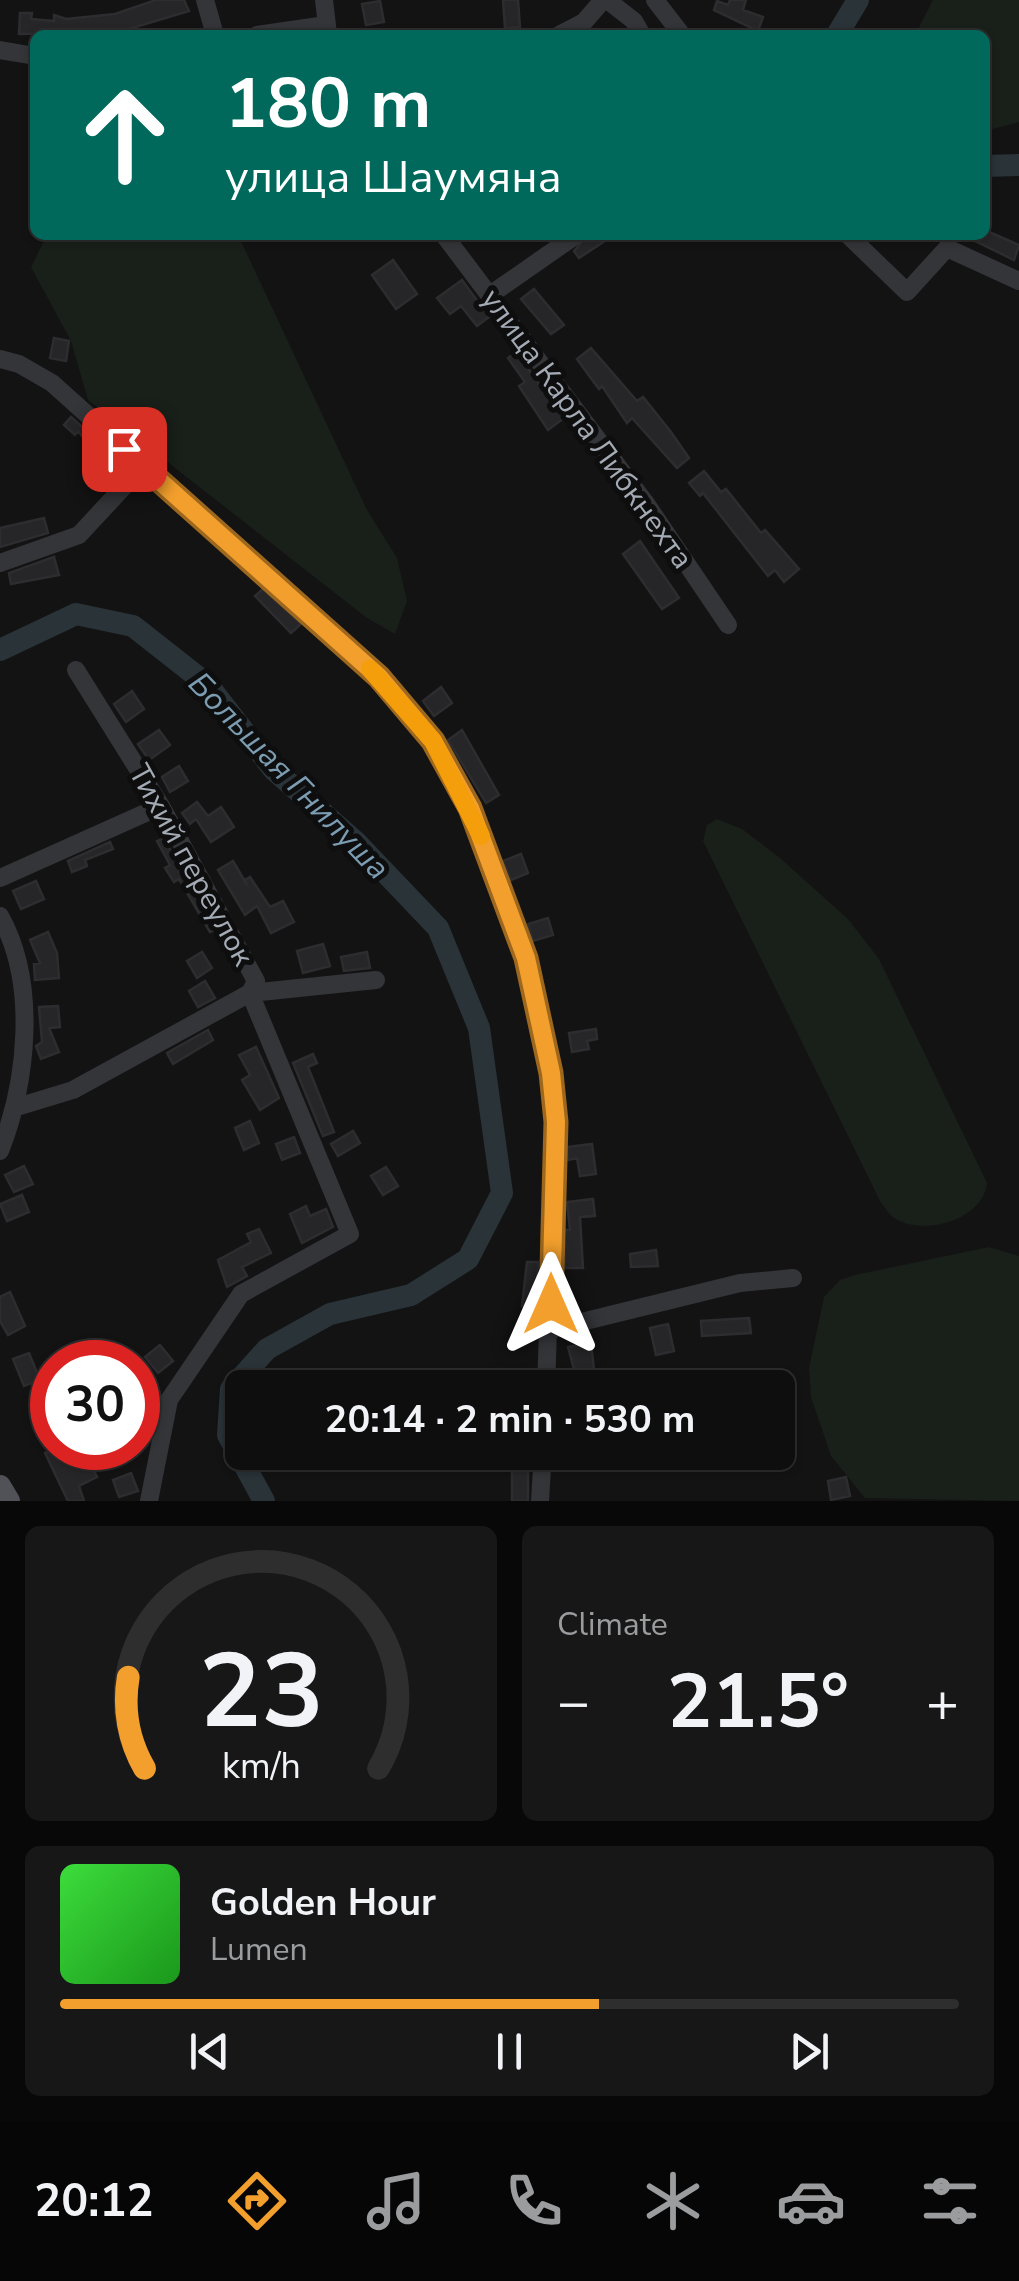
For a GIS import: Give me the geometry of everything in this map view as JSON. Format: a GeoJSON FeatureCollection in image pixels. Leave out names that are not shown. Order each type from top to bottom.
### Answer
{"type":"FeatureCollection","features":[{"type":"Feature","properties":{"kind":"main road"},"geometry":{"type":"LineString","coordinates":[[0,1486],[10,1501]]}},
{"type":"Feature","properties":{"kind":"street"},"geometry":{"type":"LineString","coordinates":[[205,0],[214,30]]}},
{"type":"Feature","properties":{"kind":"street"},"geometry":{"type":"LineString","coordinates":[[324,0],[327,30]]}},
{"type":"Feature","properties":{"kind":"street"},"geometry":{"type":"LineString","coordinates":[[568,30],[584,22],[605,0],[634,21],[639,30]]}},
{"type":"Feature","properties":{"kind":"street"},"geometry":{"type":"LineString","coordinates":[[655,0],[678,30]]}},
{"type":"Feature","properties":{"kind":"street"},"geometry":{"type":"LineString","coordinates":[[0,50],[30,55]]}},
{"type":"Feature","properties":{"kind":"street","name":"улица Карла Либкнехта"},"geometry":{"type":"LineString","coordinates":[[448,240],[647,505],[728,625]]}},
{"type":"Feature","properties":{"kind":"street"},"geometry":{"type":"LineString","coordinates":[[490,295],[569,240]]}},
{"type":"Feature","properties":{"kind":"street"},"geometry":{"type":"LineString","coordinates":[[853,240],[907,292],[947,248],[1019,281]]}},
{"type":"Feature","properties":{"kind":"street"},"geometry":{"type":"LineString","coordinates":[[0,359],[20,364],[52,383],[349,648],[433,741],[470,808],[526,958],[556,1100],[547,1370]]}},
{"type":"Feature","properties":{"kind":"street"},"geometry":{"type":"LineString","coordinates":[[0,563],[79,536],[143,466]]}},
{"type":"Feature","properties":{"kind":"street","name":"Тихий переулок"},"geometry":{"type":"LineString","coordinates":[[76,670],[161,806],[256,981],[250,993],[350,1234],[240,1294],[170,1400],[149,1501]]}},
{"type":"Feature","properties":{"kind":"street"},"geometry":{"type":"LineString","coordinates":[[0,878],[161,806]]}},
{"type":"Feature","properties":{"kind":"street"},"geometry":{"type":"LineString","coordinates":[[0,916],[17,960],[23,1012],[17,1107],[0,1150]]}},
{"type":"Feature","properties":{"kind":"street"},"geometry":{"type":"LineString","coordinates":[[17,1107],[73,1090],[250,993],[376,980]]}},
{"type":"Feature","properties":{"kind":"street"},"geometry":{"type":"LineString","coordinates":[[549,1330],[740,1283],[793,1278]]}},
{"type":"Feature","properties":{"kind":"street"},"geometry":{"type":"LineString","coordinates":[[540,1501],[541,1470]]}},
{"type":"Feature","properties":{"kind":"shaded area"},"geometry":{"type":"Polygon","coordinates":[[[933,0],[1019,0],[1019,122],[990,130],[990,30],[918,30],[933,0]]]}},
{"type":"Feature","properties":{"kind":"shaded area"},"geometry":{"type":"Polygon","coordinates":[[[44,240],[240,240],[367,510],[397,558],[407,601],[395,634],[367,618],[88,400],[71,341],[31,267],[44,240]]]}},
{"type":"Feature","properties":{"kind":"shaded area"},"geometry":{"type":"Polygon","coordinates":[[[717,819],[742,829],[780,858],[848,919],[879,959],[987,1183],[984,1195],[965,1214],[953,1221],[924,1226],[898,1220],[881,1203],[703,841],[707,825],[717,819]]]}},
{"type":"Feature","properties":{"kind":"shaded area"},"geometry":{"type":"Polygon","coordinates":[[[989,1247],[1019,1256],[1019,1501],[865,1498],[831,1456],[811,1397],[809,1368],[824,1297],[840,1280],[855,1275],[989,1247]]]}},
{"type":"Feature","properties":{"kind":"building"},"geometry":{"type":"Polygon","coordinates":[[[156,0],[184,0],[189,11],[126,30],[30,30],[30,34],[19,34],[20,13],[32,13],[31,19],[54,21],[54,15],[66,19],[115,14],[156,0]]]}},
{"type":"Feature","properties":{"kind":"building"},"geometry":{"type":"Polygon","coordinates":[[[503,0],[518,0],[520,27],[505,28],[503,0]]]}},
{"type":"Feature","properties":{"kind":"building"},"geometry":{"type":"Polygon","coordinates":[[[730,0],[746,0],[743,10],[763,17],[758,30],[714,10],[717,1],[728,5],[730,0]]]}},
{"type":"Feature","properties":{"kind":"building"},"geometry":{"type":"Polygon","coordinates":[[[380,1],[384,22],[366,25],[362,4],[380,1]]]}},
{"type":"Feature","properties":{"kind":"building"},"geometry":{"type":"Polygon","coordinates":[[[990,232],[1019,245],[1014,260],[973,240],[990,240],[990,232]]]}},
{"type":"Feature","properties":{"kind":"building"},"geometry":{"type":"Polygon","coordinates":[[[584,240],[606,240],[579,258],[574,251],[584,240]]]}},
{"type":"Feature","properties":{"kind":"building"},"geometry":{"type":"Polygon","coordinates":[[[393,260],[417,294],[396,309],[372,275],[393,260]]]}},
{"type":"Feature","properties":{"kind":"building"},"geometry":{"type":"Polygon","coordinates":[[[462,280],[489,317],[477,326],[461,306],[450,314],[437,298],[462,280]]]}},
{"type":"Feature","properties":{"kind":"building"},"geometry":{"type":"Polygon","coordinates":[[[534,289],[564,325],[551,334],[521,299],[534,289]]]}},
{"type":"Feature","properties":{"kind":"building"},"geometry":{"type":"Polygon","coordinates":[[[54,338],[69,341],[66,361],[50,358],[54,338]]]}},
{"type":"Feature","properties":{"kind":"building"},"geometry":{"type":"Polygon","coordinates":[[[591,348],[637,401],[643,397],[671,432],[689,458],[677,468],[632,418],[627,423],[602,386],[599,389],[577,359],[591,348]]]}},
{"type":"Feature","properties":{"kind":"building"},"geometry":{"type":"Polygon","coordinates":[[[516,352],[564,418],[548,430],[519,386],[525,382],[508,358],[516,352]]]}},
{"type":"Feature","properties":{"kind":"building"},"geometry":{"type":"Polygon","coordinates":[[[71,417],[117,458],[107,467],[78,431],[75,435],[64,425],[71,417]]]}},
{"type":"Feature","properties":{"kind":"building"},"geometry":{"type":"Polygon","coordinates":[[[704,471],[721,492],[726,489],[761,533],[765,530],[799,569],[784,582],[775,570],[768,576],[703,493],[700,496],[689,483],[704,471]]]}},
{"type":"Feature","properties":{"kind":"building"},"geometry":{"type":"Polygon","coordinates":[[[44,518],[48,533],[0,547],[0,528],[44,518]]]}},
{"type":"Feature","properties":{"kind":"building"},"geometry":{"type":"Polygon","coordinates":[[[640,541],[679,598],[662,609],[623,554],[640,541]]]}},
{"type":"Feature","properties":{"kind":"building"},"geometry":{"type":"Polygon","coordinates":[[[54,557],[59,575],[11,584],[9,573],[54,557]]]}},
{"type":"Feature","properties":{"kind":"building"},"geometry":{"type":"Polygon","coordinates":[[[263,589],[301,624],[291,633],[255,596],[263,589]]]}},
{"type":"Feature","properties":{"kind":"building"},"geometry":{"type":"Polygon","coordinates":[[[441,687],[452,703],[434,716],[423,701],[441,687]]]}},
{"type":"Feature","properties":{"kind":"building"},"geometry":{"type":"Polygon","coordinates":[[[132,691],[144,709],[126,722],[114,704],[132,691]]]}},
{"type":"Feature","properties":{"kind":"building"},"geometry":{"type":"Polygon","coordinates":[[[159,730],[170,745],[149,760],[138,744],[159,730]]]}},
{"type":"Feature","properties":{"kind":"building"},"geometry":{"type":"Polygon","coordinates":[[[462,730],[499,795],[486,803],[448,740],[462,730]]]}},
{"type":"Feature","properties":{"kind":"building"},"geometry":{"type":"Polygon","coordinates":[[[179,766],[188,781],[170,792],[162,777],[179,766]]]}},
{"type":"Feature","properties":{"kind":"building"},"geometry":{"type":"Polygon","coordinates":[[[197,802],[208,816],[221,807],[234,827],[211,842],[196,819],[190,824],[182,813],[197,802]]]}},
{"type":"Feature","properties":{"kind":"building"},"geometry":{"type":"Polygon","coordinates":[[[164,838],[214,930],[210,932],[179,879],[174,882],[165,868],[170,865],[157,841],[164,838]]]}},
{"type":"Feature","properties":{"kind":"building"},"geometry":{"type":"Polygon","coordinates":[[[110,842],[113,849],[85,860],[87,866],[72,872],[68,861],[110,842]]]}},
{"type":"Feature","properties":{"kind":"building"},"geometry":{"type":"Polygon","coordinates":[[[521,854],[528,873],[511,880],[503,861],[521,854]]]}},
{"type":"Feature","properties":{"kind":"building"},"geometry":{"type":"Polygon","coordinates":[[[233,861],[247,885],[245,880],[250,877],[270,907],[283,901],[294,922],[271,933],[257,906],[245,915],[218,870],[233,861]]]}},
{"type":"Feature","properties":{"kind":"building"},"geometry":{"type":"Polygon","coordinates":[[[36,881],[44,899],[21,909],[13,891],[36,881]]]}},
{"type":"Feature","properties":{"kind":"building"},"geometry":{"type":"Polygon","coordinates":[[[548,918],[553,935],[533,941],[528,924],[548,918]]]}},
{"type":"Feature","properties":{"kind":"building"},"geometry":{"type":"Polygon","coordinates":[[[48,932],[57,953],[59,978],[35,980],[34,964],[40,963],[30,940],[48,932]]]}},
{"type":"Feature","properties":{"kind":"building"},"geometry":{"type":"Polygon","coordinates":[[[323,944],[330,966],[303,973],[297,951],[323,944]]]}},
{"type":"Feature","properties":{"kind":"building"},"geometry":{"type":"Polygon","coordinates":[[[202,952],[212,968],[197,978],[187,961],[202,952]]]}},
{"type":"Feature","properties":{"kind":"building"},"geometry":{"type":"Polygon","coordinates":[[[367,952],[370,968],[344,971],[341,957],[367,952]]]}},
{"type":"Feature","properties":{"kind":"building"},"geometry":{"type":"Polygon","coordinates":[[[205,981],[215,998],[198,1007],[189,991],[205,981]]]}},
{"type":"Feature","properties":{"kind":"building"},"geometry":{"type":"Polygon","coordinates":[[[58,1006],[60,1027],[49,1028],[59,1052],[41,1059],[36,1046],[42,1042],[39,1007],[58,1006]]]}},
{"type":"Feature","properties":{"kind":"building"},"geometry":{"type":"Polygon","coordinates":[[[596,1029],[597,1039],[587,1041],[589,1049],[572,1052],[569,1033],[596,1029]]]}},
{"type":"Feature","properties":{"kind":"building"},"geometry":{"type":"Polygon","coordinates":[[[208,1030],[213,1040],[173,1064],[167,1053],[208,1030]]]}},
{"type":"Feature","properties":{"kind":"building"},"geometry":{"type":"Polygon","coordinates":[[[256,1047],[279,1098],[260,1110],[242,1080],[250,1075],[239,1055],[256,1047]]]}},
{"type":"Feature","properties":{"kind":"building"},"geometry":{"type":"Polygon","coordinates":[[[313,1054],[317,1063],[308,1067],[334,1132],[323,1136],[293,1063],[313,1054]]]}},
{"type":"Feature","properties":{"kind":"building"},"geometry":{"type":"Polygon","coordinates":[[[250,1121],[259,1143],[244,1150],[235,1128],[250,1121]]]}},
{"type":"Feature","properties":{"kind":"building"},"geometry":{"type":"Polygon","coordinates":[[[353,1131],[360,1143],[338,1156],[331,1144],[353,1131]]]}},
{"type":"Feature","properties":{"kind":"building"},"geometry":{"type":"Polygon","coordinates":[[[294,1137],[300,1153],[282,1160],[276,1144],[294,1137]]]}},
{"type":"Feature","properties":{"kind":"building"},"geometry":{"type":"Polygon","coordinates":[[[592,1144],[596,1174],[580,1176],[577,1158],[568,1160],[567,1147],[592,1144]]]}},
{"type":"Feature","properties":{"kind":"building"},"geometry":{"type":"Polygon","coordinates":[[[24,1166],[33,1184],[14,1192],[5,1175],[24,1166]]]}},
{"type":"Feature","properties":{"kind":"building"},"geometry":{"type":"Polygon","coordinates":[[[386,1167],[398,1186],[383,1195],[371,1176],[386,1167]]]}},
{"type":"Feature","properties":{"kind":"building"},"geometry":{"type":"Polygon","coordinates":[[[22,1195],[29,1212],[7,1221],[0,1204],[22,1195]]]}},
{"type":"Feature","properties":{"kind":"building"},"geometry":{"type":"Polygon","coordinates":[[[593,1199],[595,1216],[580,1217],[583,1268],[565,1268],[564,1230],[570,1230],[567,1202],[593,1199]]]}},
{"type":"Feature","properties":{"kind":"building"},"geometry":{"type":"Polygon","coordinates":[[[306,1206],[310,1216],[326,1209],[333,1227],[302,1243],[290,1214],[306,1206]]]}},
{"type":"Feature","properties":{"kind":"building"},"geometry":{"type":"Polygon","coordinates":[[[259,1229],[271,1253],[242,1267],[247,1276],[227,1287],[218,1260],[251,1242],[247,1234],[259,1229]]]}},
{"type":"Feature","properties":{"kind":"building"},"geometry":{"type":"Polygon","coordinates":[[[656,1250],[658,1266],[631,1267],[630,1254],[656,1250]]]}},
{"type":"Feature","properties":{"kind":"building"},"geometry":{"type":"Polygon","coordinates":[[[527,1262],[538,1262],[536,1306],[522,1306],[527,1262]]]}},
{"type":"Feature","properties":{"kind":"building"},"geometry":{"type":"Polygon","coordinates":[[[10,1292],[25,1326],[8,1335],[0,1321],[0,1297],[10,1292]]]}},
{"type":"Feature","properties":{"kind":"building"},"geometry":{"type":"Polygon","coordinates":[[[749,1318],[751,1333],[702,1336],[701,1321],[749,1318]]]}},
{"type":"Feature","properties":{"kind":"building"},"geometry":{"type":"Polygon","coordinates":[[[668,1324],[674,1351],[656,1355],[650,1328],[668,1324]]]}},
{"type":"Feature","properties":{"kind":"building"},"geometry":{"type":"Polygon","coordinates":[[[591,1343],[594,1370],[574,1370],[568,1347],[591,1343]]]}},
{"type":"Feature","properties":{"kind":"building"},"geometry":{"type":"Polygon","coordinates":[[[160,1345],[173,1361],[160,1371],[160,1345]]]}},
{"type":"Feature","properties":{"kind":"building"},"geometry":{"type":"Polygon","coordinates":[[[29,1353],[30,1384],[24,1386],[13,1359],[29,1353]]]}},
{"type":"Feature","properties":{"kind":"building"},"geometry":{"type":"Polygon","coordinates":[[[53,1470],[94,1470],[97,1477],[79,1486],[84,1501],[68,1501],[53,1470]]]}},
{"type":"Feature","properties":{"kind":"building"},"geometry":{"type":"Polygon","coordinates":[[[512,1470],[528,1470],[528,1501],[512,1501],[512,1470]]]}},
{"type":"Feature","properties":{"kind":"building"},"geometry":{"type":"Polygon","coordinates":[[[131,1473],[138,1491],[119,1497],[113,1480],[131,1473]]]}},
{"type":"Feature","properties":{"kind":"building"},"geometry":{"type":"Polygon","coordinates":[[[846,1477],[850,1496],[831,1500],[828,1481],[846,1477]]]}},
{"type":"Feature","properties":{"kind":"waterway"},"geometry":{"type":"LineString","coordinates":[[840,30],[858,0]]}},
{"type":"Feature","properties":{"kind":"waterway"},"geometry":{"type":"LineString","coordinates":[[990,166],[1019,165]]}},
{"type":"Feature","properties":{"kind":"waterway","name":"Большая Гнилуша"},"geometry":{"type":"LineString","coordinates":[[0,650],[76,614],[133,626],[208,685],[274,770],[357,843],[438,928],[479,1028],[502,1193],[468,1259],[411,1295],[330,1314],[267,1349],[231,1389],[228,1435],[264,1501]]}},
{"type":"Feature","properties":{"kind":"slow traffic"},"geometry":{"type":"LineString","coordinates":[[370,669],[433,741],[481,836]]}},
{"type":"Feature","properties":{"kind":"route"},"geometry":{"type":"LineString","coordinates":[[124,449],[379,677],[433,741],[470,808],[526,958],[556,1100],[551,1304]]}}]}
